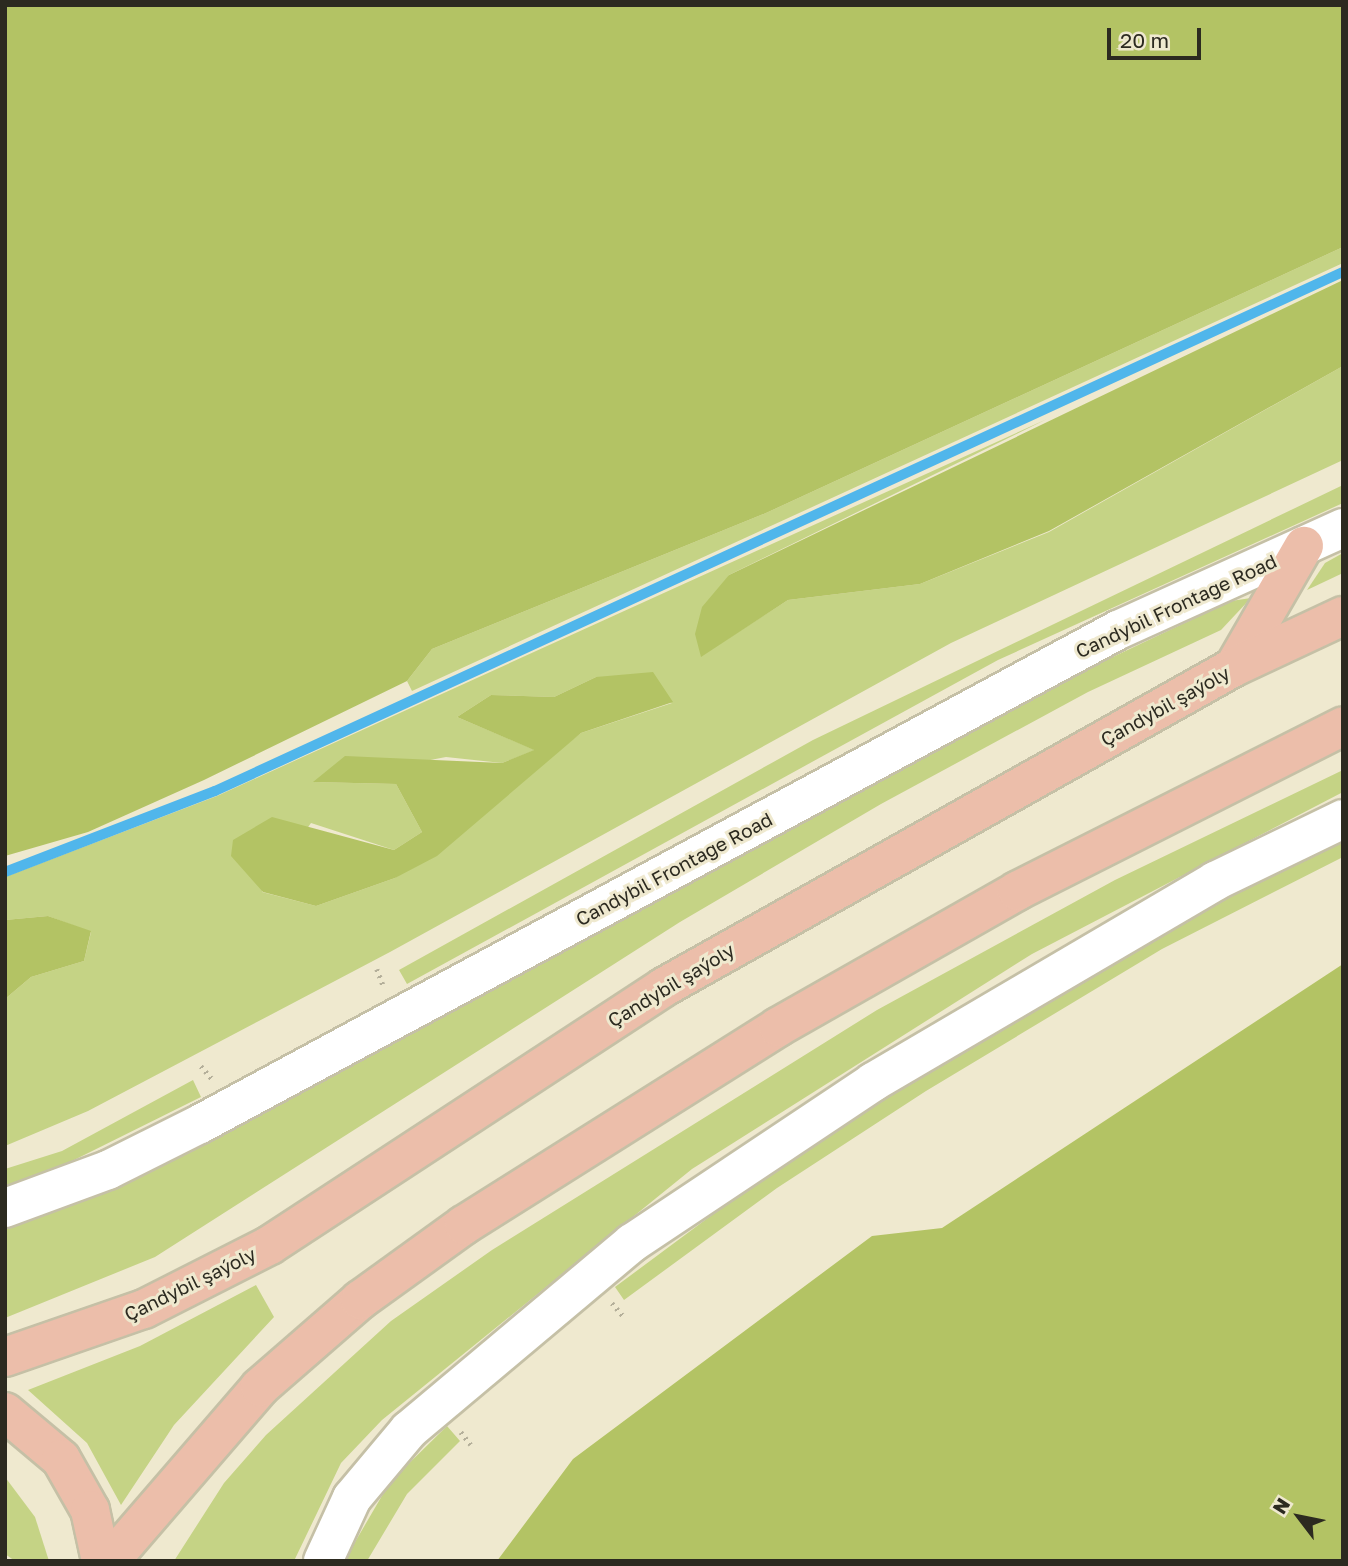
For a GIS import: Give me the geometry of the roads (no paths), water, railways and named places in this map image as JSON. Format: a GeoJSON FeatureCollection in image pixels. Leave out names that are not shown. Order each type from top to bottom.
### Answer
{"type":"FeatureCollection","features":[{"type":"Feature","properties":{"kind":"main road"},"geometry":{"type":"LineString","coordinates":[[1234,667],[1304,546]]}},
{"type":"Feature","properties":{"kind":"main road","name":"Çandybil şaýoly"},"geometry":{"type":"LineString","coordinates":[[5,1357],[144,1309],[270,1245],[664,987],[1234,667],[1343,616]]}},
{"type":"Feature","properties":{"kind":"main road"},"geometry":{"type":"LineString","coordinates":[[110,1561],[260,1387],[360,1300],[464,1225],[778,1027],[1017,891],[1343,726]]}},
{"type":"Feature","properties":{"kind":"main road"},"geometry":{"type":"LineString","coordinates":[[5,1412],[61,1460],[90,1510],[101,1561]]}},
{"type":"Feature","properties":{"kind":"street","name":"Candybil Frontage Road"},"geometry":{"type":"LineString","coordinates":[[5,1208],[108,1170],[200,1124],[1118,630],[1343,528]]}},
{"type":"Feature","properties":{"kind":"street"},"geometry":{"type":"LineString","coordinates":[[323,1561],[352,1498],[409,1430],[632,1243],[885,1075],[1215,881],[1343,819]]}},
{"type":"Feature","properties":{"kind":"waterway"},"geometry":{"type":"LineString","coordinates":[[5,872],[215,791],[1343,272]]}}]}
